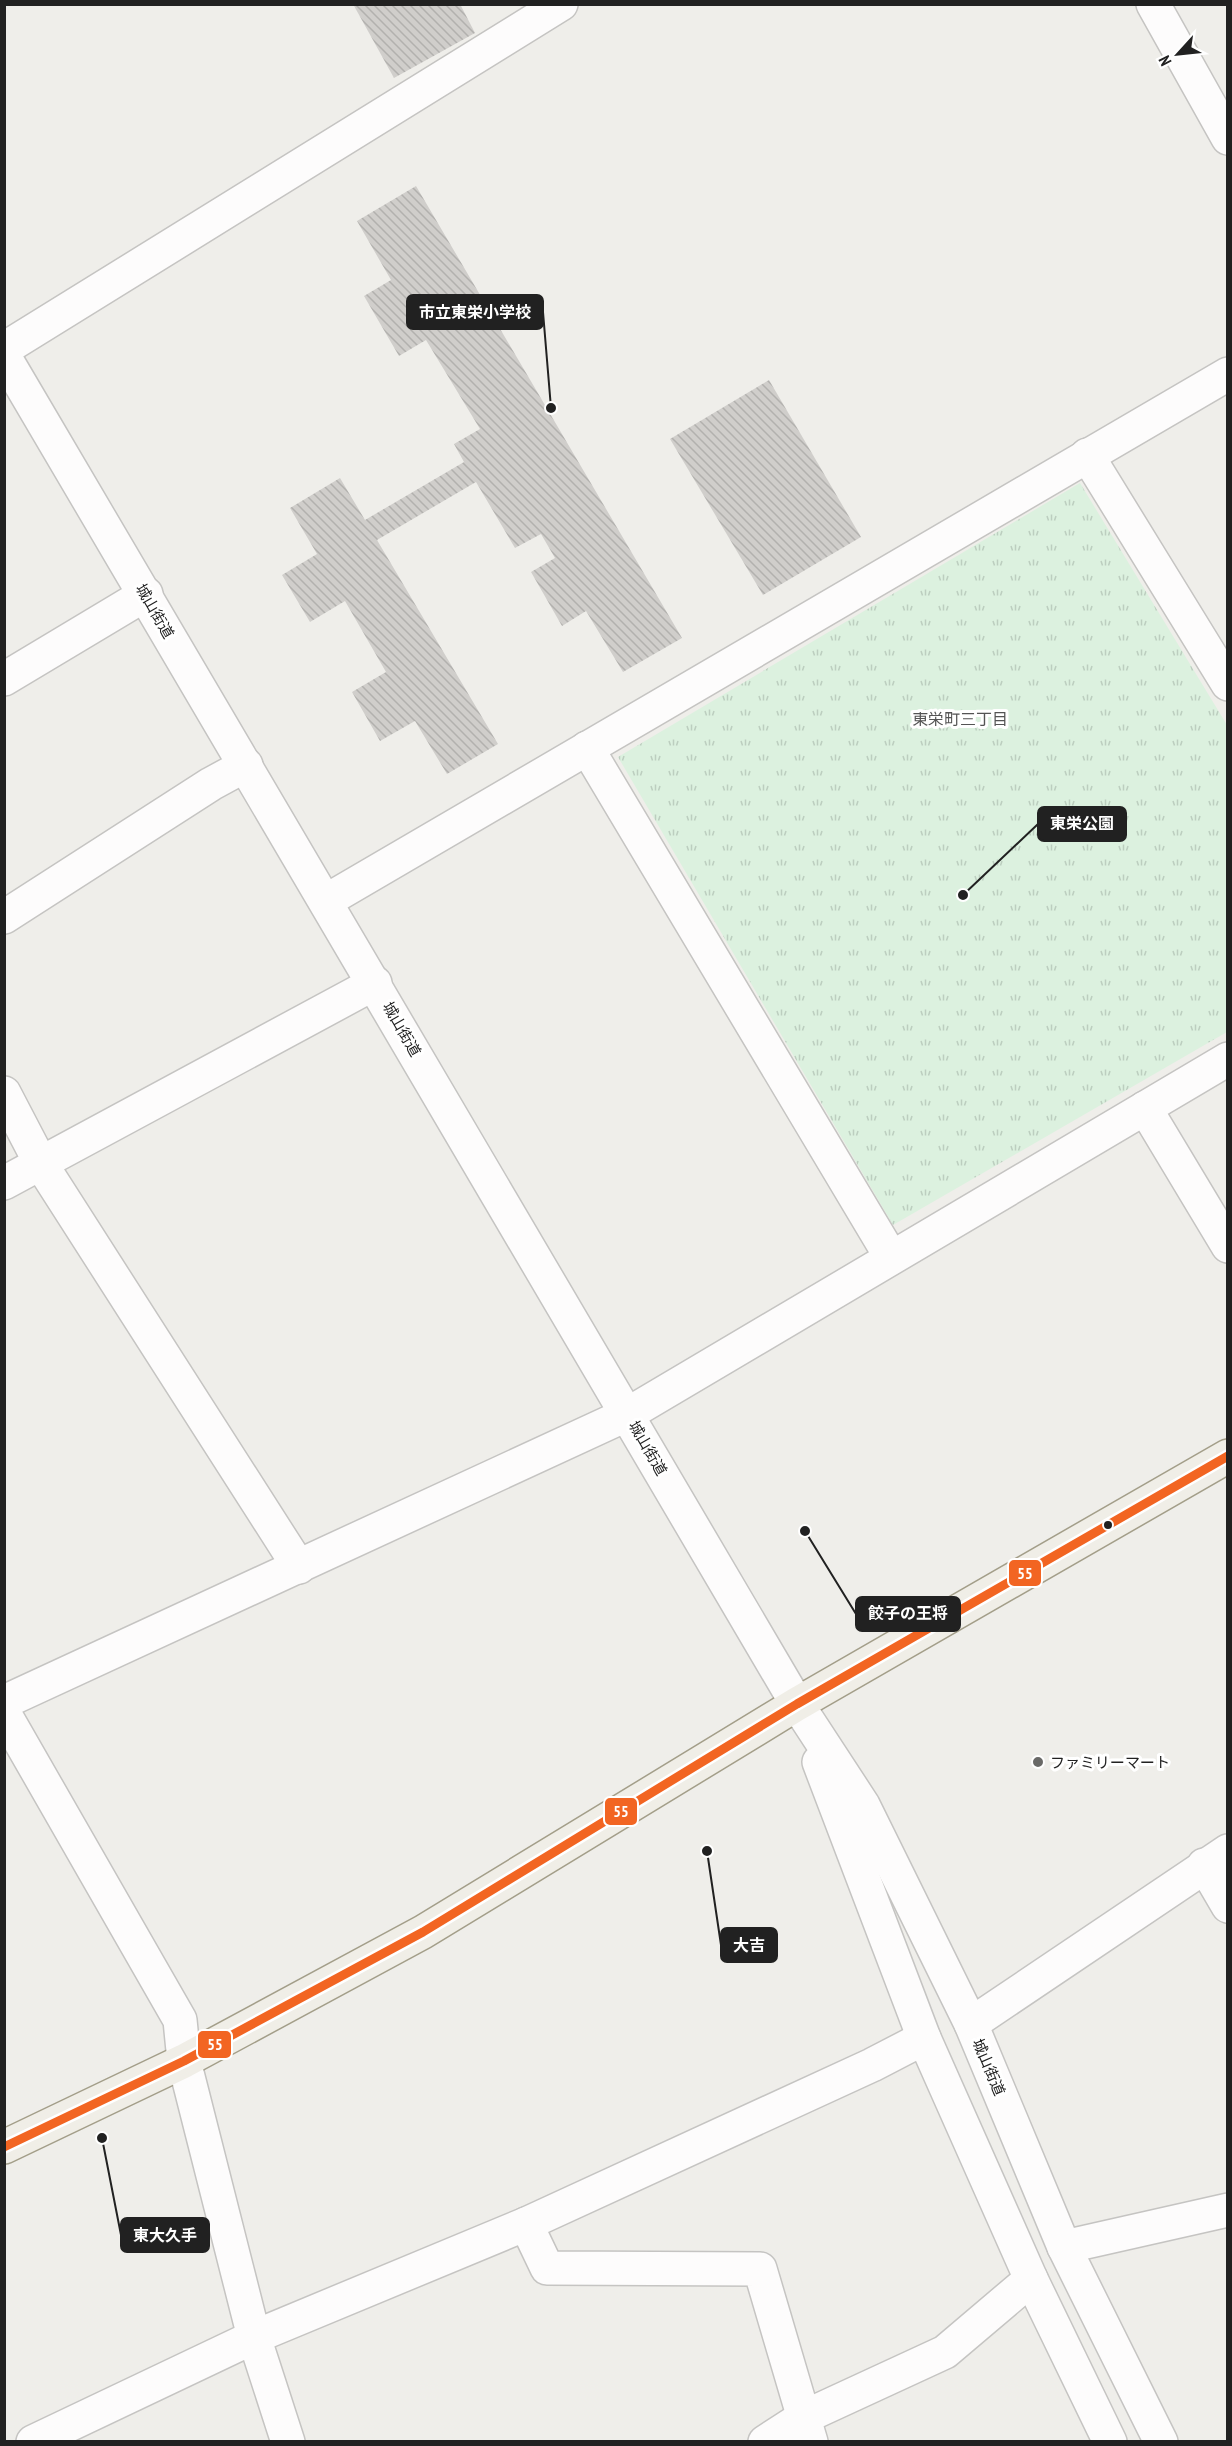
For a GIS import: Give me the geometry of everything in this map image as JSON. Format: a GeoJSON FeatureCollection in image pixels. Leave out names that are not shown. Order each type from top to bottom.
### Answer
{"type":"FeatureCollection","features":[{"type":"Feature","properties":{"kind":"main road"},"geometry":{"type":"LineString","coordinates":[[4,2147],[184,2061],[423,1932],[797,1704],[1227,1456]]}},
{"type":"Feature","properties":{"kind":"street"},"geometry":{"type":"LineString","coordinates":[[4,349],[561,4]]}},
{"type":"Feature","properties":{"kind":"street"},"geometry":{"type":"LineString","coordinates":[[1153,4],[1227,138]]}},
{"type":"Feature","properties":{"kind":"street","name":"城山街道"},"geometry":{"type":"LineString","coordinates":[[4,356],[375,983],[797,1704],[863,1805],[971,2024],[1064,2247],[1161,2442]]}},
{"type":"Feature","properties":{"kind":"street"},"geometry":{"type":"LineString","coordinates":[[326,901],[1227,374]]}},
{"type":"Feature","properties":{"kind":"street"},"geometry":{"type":"LineString","coordinates":[[1087,455],[1227,684]]}},
{"type":"Feature","properties":{"kind":"street"},"geometry":{"type":"LineString","coordinates":[[4,679],[146,594]]}},
{"type":"Feature","properties":{"kind":"street"},"geometry":{"type":"LineString","coordinates":[[587,748],[891,1257]]}},
{"type":"Feature","properties":{"kind":"street"},"geometry":{"type":"LineString","coordinates":[[4,917],[211,784],[246,765]]}},
{"type":"Feature","properties":{"kind":"street"},"geometry":{"type":"LineString","coordinates":[[4,1183],[375,983]]}},
{"type":"Feature","properties":{"kind":"street"},"geometry":{"type":"LineString","coordinates":[[4,1702],[628,1414],[1227,1059]]}},
{"type":"Feature","properties":{"kind":"street"},"geometry":{"type":"LineString","coordinates":[[4,1093],[41,1164],[299,1567]]}},
{"type":"Feature","properties":{"kind":"street"},"geometry":{"type":"LineString","coordinates":[[1145,1108],[1227,1245]]}},
{"type":"Feature","properties":{"kind":"street","name":"城山街道"},"geometry":{"type":"LineString","coordinates":[[797,1704],[924,2038],[1031,2279],[1110,2442]]}},
{"type":"Feature","properties":{"kind":"street"},"geometry":{"type":"LineString","coordinates":[[4,1713],[180,2020],[184,2061],[254,2337],[288,2442]]}},
{"type":"Feature","properties":{"kind":"street"},"geometry":{"type":"LineString","coordinates":[[971,2024],[1216,1858],[1227,1906]]}},
{"type":"Feature","properties":{"kind":"street"},"geometry":{"type":"LineString","coordinates":[[33,2442],[254,2337],[526,2224],[872,2065],[924,2038]]}},
{"type":"Feature","properties":{"kind":"street"},"geometry":{"type":"LineString","coordinates":[[1064,2247],[1227,2210]]}},
{"type":"Feature","properties":{"kind":"street"},"geometry":{"type":"LineString","coordinates":[[526,2224],[547,2268],[760,2269],[807,2430]]}},
{"type":"Feature","properties":{"kind":"street"},"geometry":{"type":"LineString","coordinates":[[765,2442],[807,2430],[945,2352],[1031,2279]]}},
{"type":"Feature","properties":{"kind":"green space"},"geometry":{"type":"Polygon","coordinates":[[[1080,483],[1227,725],[1227,1032],[893,1225],[618,757],[1080,483]]]}},
{"type":"Feature","properties":{"kind":"building"},"geometry":{"type":"Polygon","coordinates":[[[353,4],[460,4],[475,33],[394,78],[353,4]]]}},
{"type":"Feature","properties":{"kind":"building"},"geometry":{"type":"Polygon","coordinates":[[[416,186],[682,638],[623,672],[586,611],[562,626],[531,572],[555,558],[541,534],[515,548],[476,482],[377,540],[498,744],[447,774],[415,721],[380,741],[352,692],[386,672],[345,601],[310,622],[282,575],[317,554],[290,508],[340,478],[365,520],[464,462],[454,444],[480,429],[426,340],[399,356],[364,296],[391,280],[357,221],[416,186]]]}},
{"type":"Feature","properties":{"kind":"building"},"geometry":{"type":"Polygon","coordinates":[[[769,380],[861,537],[763,595],[670,439],[769,380]]]}},
{"type":"Feature","properties":{"kind":"transit line","name":"55"},"geometry":{"type":"LineString","coordinates":[[4,2147],[184,2061],[423,1932],[797,1704],[1228,1456]]}},
{"type":"Feature","properties":{"kind":"place","name":"市立東栄小学校"},"geometry":{"type":"Point","coordinates":[551,408]}},
{"type":"Feature","properties":{"kind":"place","name":"東栄公園"},"geometry":{"type":"Point","coordinates":[963,895]}},
{"type":"Feature","properties":{"kind":"place","name":"餃子の王将"},"geometry":{"type":"Point","coordinates":[805,1531]}},
{"type":"Feature","properties":{"kind":"place","name":"ファミリーマート"},"geometry":{"type":"Point","coordinates":[1038,1762]}},
{"type":"Feature","properties":{"kind":"place","name":"大吉"},"geometry":{"type":"Point","coordinates":[707,1851]}},
{"type":"Feature","properties":{"kind":"place","name":"東大久手"},"geometry":{"type":"Point","coordinates":[102,2138]}},
{"type":"Feature","properties":{"kind":"district","name":"東栄町三丁目"},"geometry":{"type":"Point","coordinates":[960,719]}}]}
